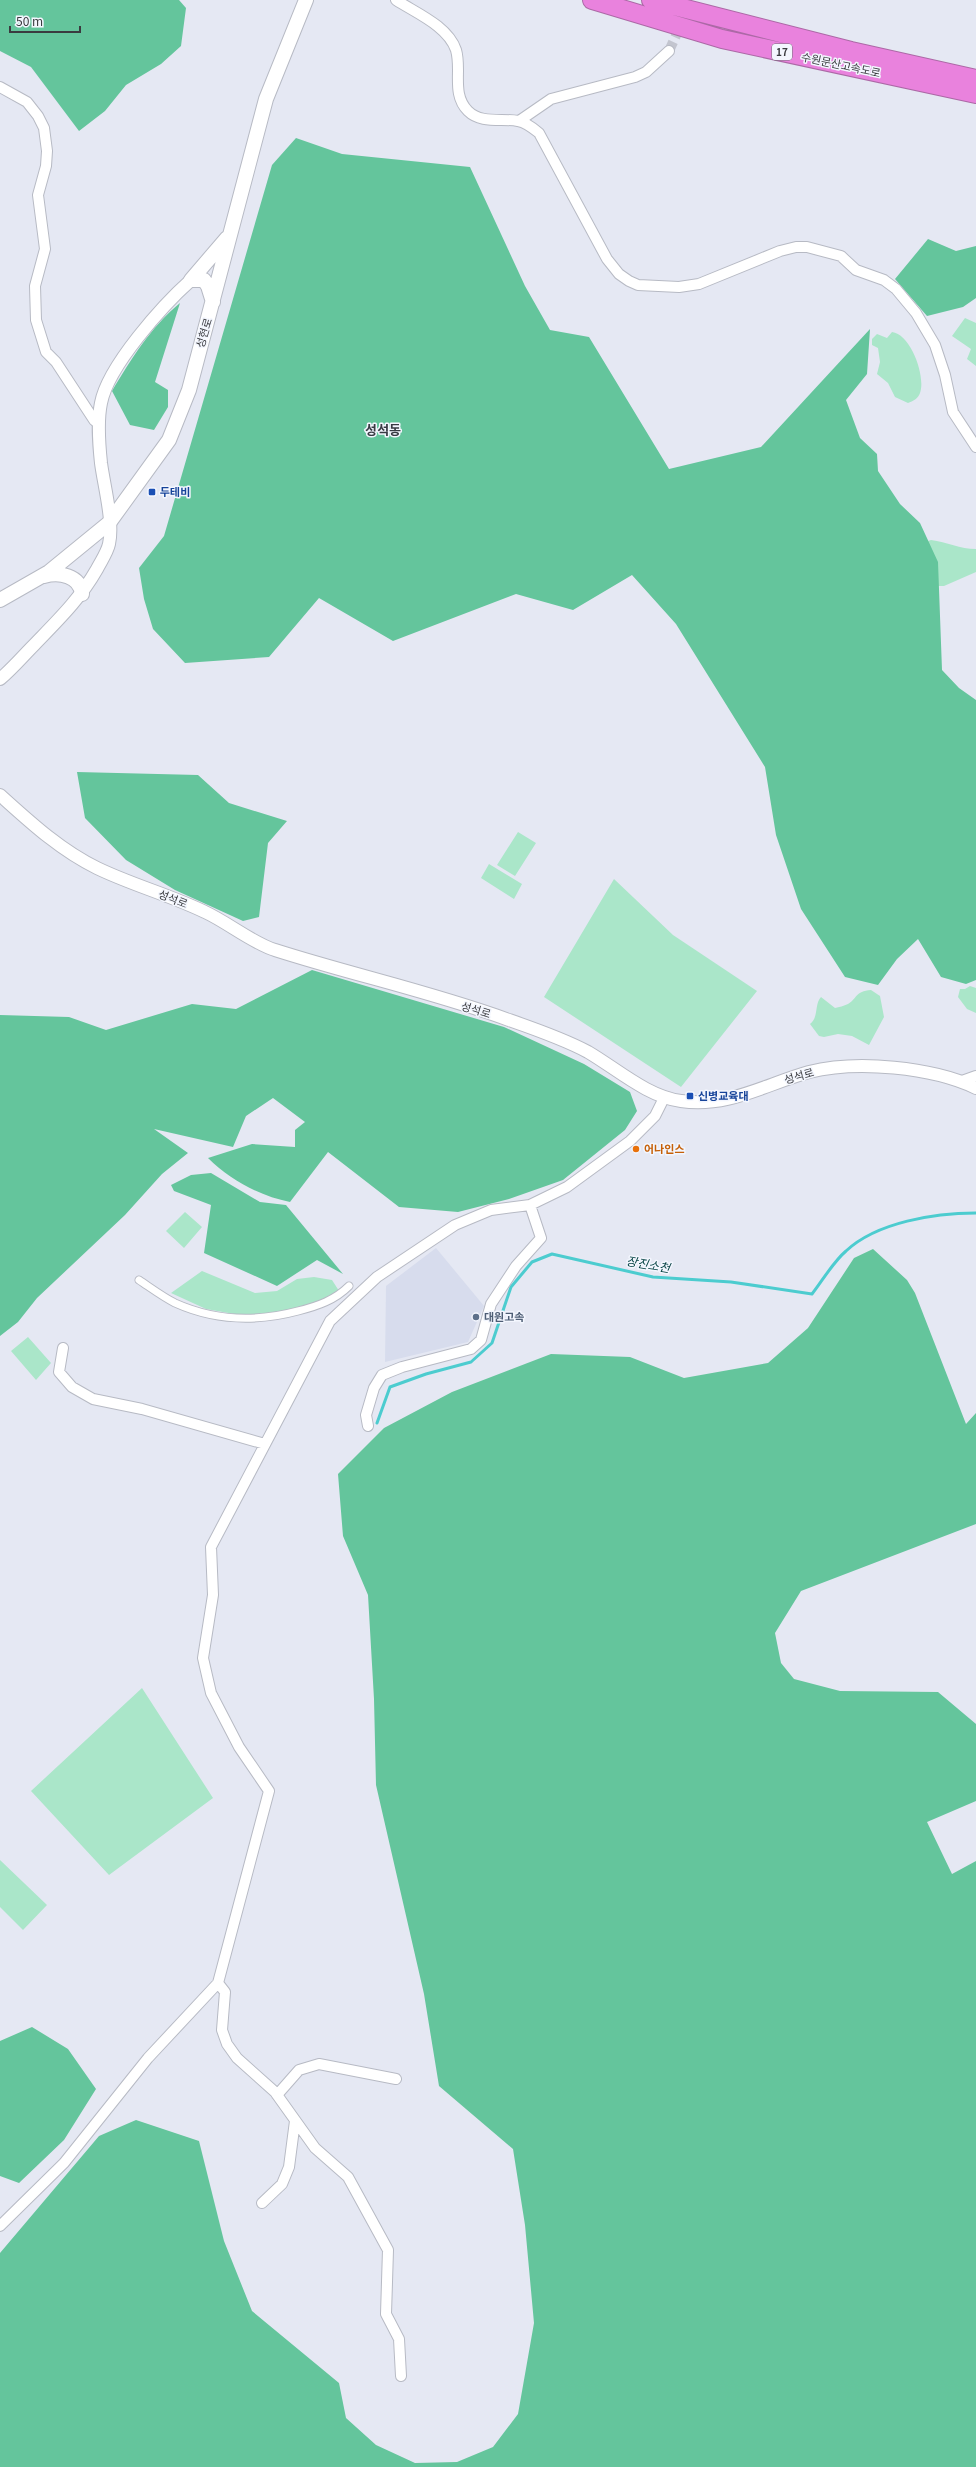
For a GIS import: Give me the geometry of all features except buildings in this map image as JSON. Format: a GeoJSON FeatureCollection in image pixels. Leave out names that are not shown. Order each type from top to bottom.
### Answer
{"type":"FeatureCollection","features":[{"type":"Feature","properties":{"kind":"highway","name":"수원문산고속도로"},"geometry":{"type":"LineString","coordinates":[[592,0],[722,39],[976,94]]}},
{"type":"Feature","properties":{"kind":"highway","name":"수원문산고속도로"},"geometry":{"type":"LineString","coordinates":[[651,0],[851,51],[976,79]]}},
{"type":"Feature","properties":{"kind":"main road","name":"성현로"},"geometry":{"type":"LineString","coordinates":[[0,600],[38,578],[71,555],[109,523],[169,440],[189,390],[213,304],[266,99],[306,0]]}},
{"type":"Feature","properties":{"kind":"main road"},"geometry":{"type":"LineString","coordinates":[[191,280],[231,233]]}},
{"type":"Feature","properties":{"kind":"main road"},"geometry":{"type":"LineString","coordinates":[[191,280],[201,278],[206,282],[213,304]]}},
{"type":"Feature","properties":{"kind":"main road"},"geometry":{"type":"LineString","coordinates":[[38,578],[57,573],[67,575],[80,587],[82,594]]}},
{"type":"Feature","properties":{"kind":"street"},"geometry":{"type":"LineString","coordinates":[[396,0],[436,26],[452,42],[456,51],[457,82],[461,99],[467,110],[479,118],[519,120],[539,133],[607,259],[619,274],[629,281],[638,284],[679,287],[700,284],[780,251],[807,247],[841,256],[856,270],[890,284],[916,313],[935,345],[945,375],[953,412],[976,447]]}},
{"type":"Feature","properties":{"kind":"street"},"geometry":{"type":"LineString","coordinates":[[519,120],[558,96],[635,77],[646,72],[669,51]]}},
{"type":"Feature","properties":{"kind":"street"},"geometry":{"type":"LineString","coordinates":[[0,87],[27,102],[33,108],[44,128],[46,138],[46,166],[38,195],[45,249],[34,297],[41,340],[46,352],[67,378],[94,420],[99,424]]}},
{"type":"Feature","properties":{"kind":"street"},"geometry":{"type":"LineString","coordinates":[[0,680],[82,594],[109,545],[109,523],[100,457],[99,424],[101,404],[114,373],[146,330],[191,280]]}},
{"type":"Feature","properties":{"kind":"street","name":"성석로"},"geometry":{"type":"LineString","coordinates":[[0,794],[41,831],[94,867],[206,912],[271,949],[508,1019],[586,1051],[664,1098],[702,1103],[739,1098],[805,1074],[836,1068],[885,1068],[935,1074],[962,1081],[976,1088]]}},
{"type":"Feature","properties":{"kind":"street"},"geometry":{"type":"LineString","coordinates":[[962,1081],[976,1076]]}},
{"type":"Feature","properties":{"kind":"street"},"geometry":{"type":"LineString","coordinates":[[0,2226],[64,2164],[148,2058],[218,1984],[269,1791],[240,1747],[210,1693],[203,1658],[213,1596],[211,1548],[330,1321],[376,1277],[454,1225],[491,1210],[530,1205],[567,1187],[630,1141],[655,1116],[664,1098]]}},
{"type":"Feature","properties":{"kind":"street"},"geometry":{"type":"LineString","coordinates":[[368,1426],[366,1415],[374,1388],[382,1375],[402,1367],[471,1349],[480,1340],[491,1304],[516,1266],[541,1238],[530,1205]]}},
{"type":"Feature","properties":{"kind":"street"},"geometry":{"type":"LineString","coordinates":[[139,1280],[175,1303],[206,1314],[243,1320],[281,1316],[317,1306],[341,1294],[350,1286]]}},
{"type":"Feature","properties":{"kind":"street"},"geometry":{"type":"LineString","coordinates":[[63,1348],[59,1372],[72,1387],[93,1399],[142,1409],[265,1444]]}},
{"type":"Feature","properties":{"kind":"street"},"geometry":{"type":"LineString","coordinates":[[218,1984],[225,1992],[222,2030],[227,2044],[237,2058],[277,2095],[315,2148],[348,2177],[388,2250],[386,2314],[399,2339],[401,2376]]}},
{"type":"Feature","properties":{"kind":"street"},"geometry":{"type":"LineString","coordinates":[[277,2095],[299,2070],[318,2064],[396,2079]]}},
{"type":"Feature","properties":{"kind":"street"},"geometry":{"type":"LineString","coordinates":[[262,2203],[282,2184],[289,2167],[295,2121]]}},
{"type":"Feature","properties":{"kind":"shaded area"},"geometry":{"type":"Polygon","coordinates":[[[436,1248],[484,1306],[468,1342],[385,1362],[386,1286],[436,1248]]]}},
{"type":"Feature","properties":{"kind":"green space"},"geometry":{"type":"Polygon","coordinates":[[[0,0],[179,0],[186,8],[181,46],[161,64],[126,85],[105,111],[79,131],[31,67],[0,51],[0,0]]]}},
{"type":"Feature","properties":{"kind":"green space"},"geometry":{"type":"Polygon","coordinates":[[[296,138],[342,154],[470,167],[525,286],[550,330],[589,337],[669,469],[761,447],[870,329],[867,374],[846,400],[860,438],[877,454],[878,471],[900,504],[920,523],[938,562],[942,670],[959,688],[976,700],[976,980],[966,984],[941,977],[918,939],[897,959],[878,985],[845,977],[801,909],[776,835],[765,767],[676,624],[632,575],[573,610],[516,594],[393,641],[319,598],[269,657],[185,663],[153,629],[144,599],[139,568],[164,536],[272,165],[296,138]]]}},
{"type":"Feature","properties":{"kind":"green space"},"geometry":{"type":"Polygon","coordinates":[[[928,239],[956,251],[976,246],[976,298],[963,307],[927,316],[895,279],[928,239]]]}},
{"type":"Feature","properties":{"kind":"green space"},"geometry":{"type":"Polygon","coordinates":[[[180,303],[155,382],[168,390],[168,407],[154,430],[130,425],[112,391],[134,355],[151,333],[180,303]]]}},
{"type":"Feature","properties":{"kind":"green space"},"geometry":{"type":"Polygon","coordinates":[[[965,318],[976,323],[976,366],[967,359],[971,349],[952,336],[965,318]]]}},
{"type":"Feature","properties":{"kind":"green space"},"geometry":{"type":"Polygon","coordinates":[[[892,332],[905,340],[911,348],[919,367],[921,377],[920,393],[917,398],[908,403],[895,397],[888,383],[877,374],[880,362],[878,348],[872,345],[872,339],[877,334],[887,338],[892,332]]]}},
{"type":"Feature","properties":{"kind":"green space"},"geometry":{"type":"Polygon","coordinates":[[[931,540],[964,548],[976,549],[976,572],[944,586],[936,586],[922,543],[931,540]]]}},
{"type":"Feature","properties":{"kind":"green space"},"geometry":{"type":"Polygon","coordinates":[[[77,772],[198,775],[229,803],[287,821],[268,843],[259,917],[243,921],[175,890],[126,860],[85,818],[77,772]]]}},
{"type":"Feature","properties":{"kind":"green space"},"geometry":{"type":"Polygon","coordinates":[[[518,832],[536,843],[515,876],[497,865],[518,832]]]}},
{"type":"Feature","properties":{"kind":"green space"},"geometry":{"type":"Polygon","coordinates":[[[489,864],[522,884],[514,899],[481,878],[489,864]]]}},
{"type":"Feature","properties":{"kind":"green space"},"geometry":{"type":"Polygon","coordinates":[[[614,879],[673,935],[757,991],[681,1087],[544,997],[614,879]]]}},
{"type":"Feature","properties":{"kind":"green space"},"geometry":{"type":"Polygon","coordinates":[[[312,970],[504,1027],[584,1064],[630,1092],[637,1111],[625,1130],[563,1180],[509,1199],[458,1212],[399,1207],[328,1152],[290,1202],[268,1196],[236,1180],[208,1158],[252,1144],[295,1147],[295,1130],[305,1122],[273,1098],[246,1116],[233,1147],[154,1129],[188,1153],[162,1174],[125,1215],[37,1298],[18,1322],[0,1336],[0,1015],[69,1017],[106,1030],[192,1004],[236,1009],[312,970]]]}},
{"type":"Feature","properties":{"kind":"green space"},"geometry":{"type":"Polygon","coordinates":[[[970,986],[976,988],[976,1013],[967,1009],[958,997],[960,989],[965,989],[970,986]]]}},
{"type":"Feature","properties":{"kind":"green space"},"geometry":{"type":"Polygon","coordinates":[[[871,990],[880,996],[884,1017],[869,1045],[852,1036],[838,1034],[824,1037],[819,1036],[810,1024],[815,1018],[821,997],[835,1008],[848,1004],[862,992],[871,990]]]}},
{"type":"Feature","properties":{"kind":"green space"},"geometry":{"type":"Polygon","coordinates":[[[211,1173],[260,1202],[286,1205],[343,1274],[317,1260],[277,1286],[204,1253],[211,1205],[174,1191],[171,1185],[191,1175],[211,1173]]]}},
{"type":"Feature","properties":{"kind":"green space"},"geometry":{"type":"Polygon","coordinates":[[[185,1212],[202,1227],[184,1248],[166,1231],[185,1212]]]}},
{"type":"Feature","properties":{"kind":"green space"},"geometry":{"type":"Polygon","coordinates":[[[873,1249],[907,1280],[915,1293],[966,1424],[976,1413],[976,1524],[801,1591],[775,1633],[781,1663],[794,1679],[840,1691],[938,1692],[976,1724],[976,1801],[927,1822],[952,1874],[976,1861],[976,2467],[0,2467],[0,2253],[99,2136],[136,2120],[199,2141],[224,2241],[252,2311],[339,2383],[346,2418],[376,2445],[415,2463],[457,2462],[493,2447],[518,2414],[534,2323],[525,2225],[513,2149],[439,2086],[424,1994],[376,1785],[374,1699],[368,1595],[343,1536],[338,1474],[384,1428],[452,1392],[551,1354],[630,1357],[684,1378],[768,1363],[808,1328],[854,1258],[873,1249]]]}},
{"type":"Feature","properties":{"kind":"green space"},"geometry":{"type":"Polygon","coordinates":[[[202,1271],[255,1293],[277,1291],[297,1279],[314,1277],[332,1280],[341,1294],[288,1313],[240,1315],[206,1309],[171,1293],[202,1271]]]}},
{"type":"Feature","properties":{"kind":"green space"},"geometry":{"type":"Polygon","coordinates":[[[28,1337],[51,1363],[36,1380],[11,1351],[28,1337]]]}},
{"type":"Feature","properties":{"kind":"green space"},"geometry":{"type":"Polygon","coordinates":[[[142,1688],[213,1798],[109,1875],[31,1791],[142,1688]]]}},
{"type":"Feature","properties":{"kind":"green space"},"geometry":{"type":"Polygon","coordinates":[[[0,1860],[47,1905],[23,1930],[0,1907],[0,1860]]]}},
{"type":"Feature","properties":{"kind":"green space"},"geometry":{"type":"Polygon","coordinates":[[[32,2027],[68,2049],[96,2089],[64,2140],[19,2183],[0,2176],[0,2041],[32,2027]]]}},
{"type":"Feature","properties":{"kind":"waterway","name":"장진소천"},"geometry":{"type":"LineString","coordinates":[[377,1423],[390,1387],[426,1374],[471,1362],[492,1343],[511,1287],[532,1262],[552,1254],[653,1277],[731,1282],[812,1294],[841,1255],[859,1241],[874,1233],[890,1226],[925,1217],[960,1213],[976,1213]]}},
{"type":"Feature","properties":{"kind":"tunnel"},"geometry":{"type":"LineString","coordinates":[[669,51],[692,0]]}},
{"type":"Feature","properties":{"kind":"place","name":"두테비"},"geometry":{"type":"Point","coordinates":[152,492]}},
{"type":"Feature","properties":{"kind":"place","name":"신병교육대"},"geometry":{"type":"Point","coordinates":[690,1096]}},
{"type":"Feature","properties":{"kind":"place","name":"어나인스"},"geometry":{"type":"Point","coordinates":[636,1149]}},
{"type":"Feature","properties":{"kind":"place","name":"대원고속"},"geometry":{"type":"Point","coordinates":[476,1317]}},
{"type":"Feature","properties":{"kind":"district","name":"성석동"},"geometry":{"type":"Point","coordinates":[383,430]}}]}
